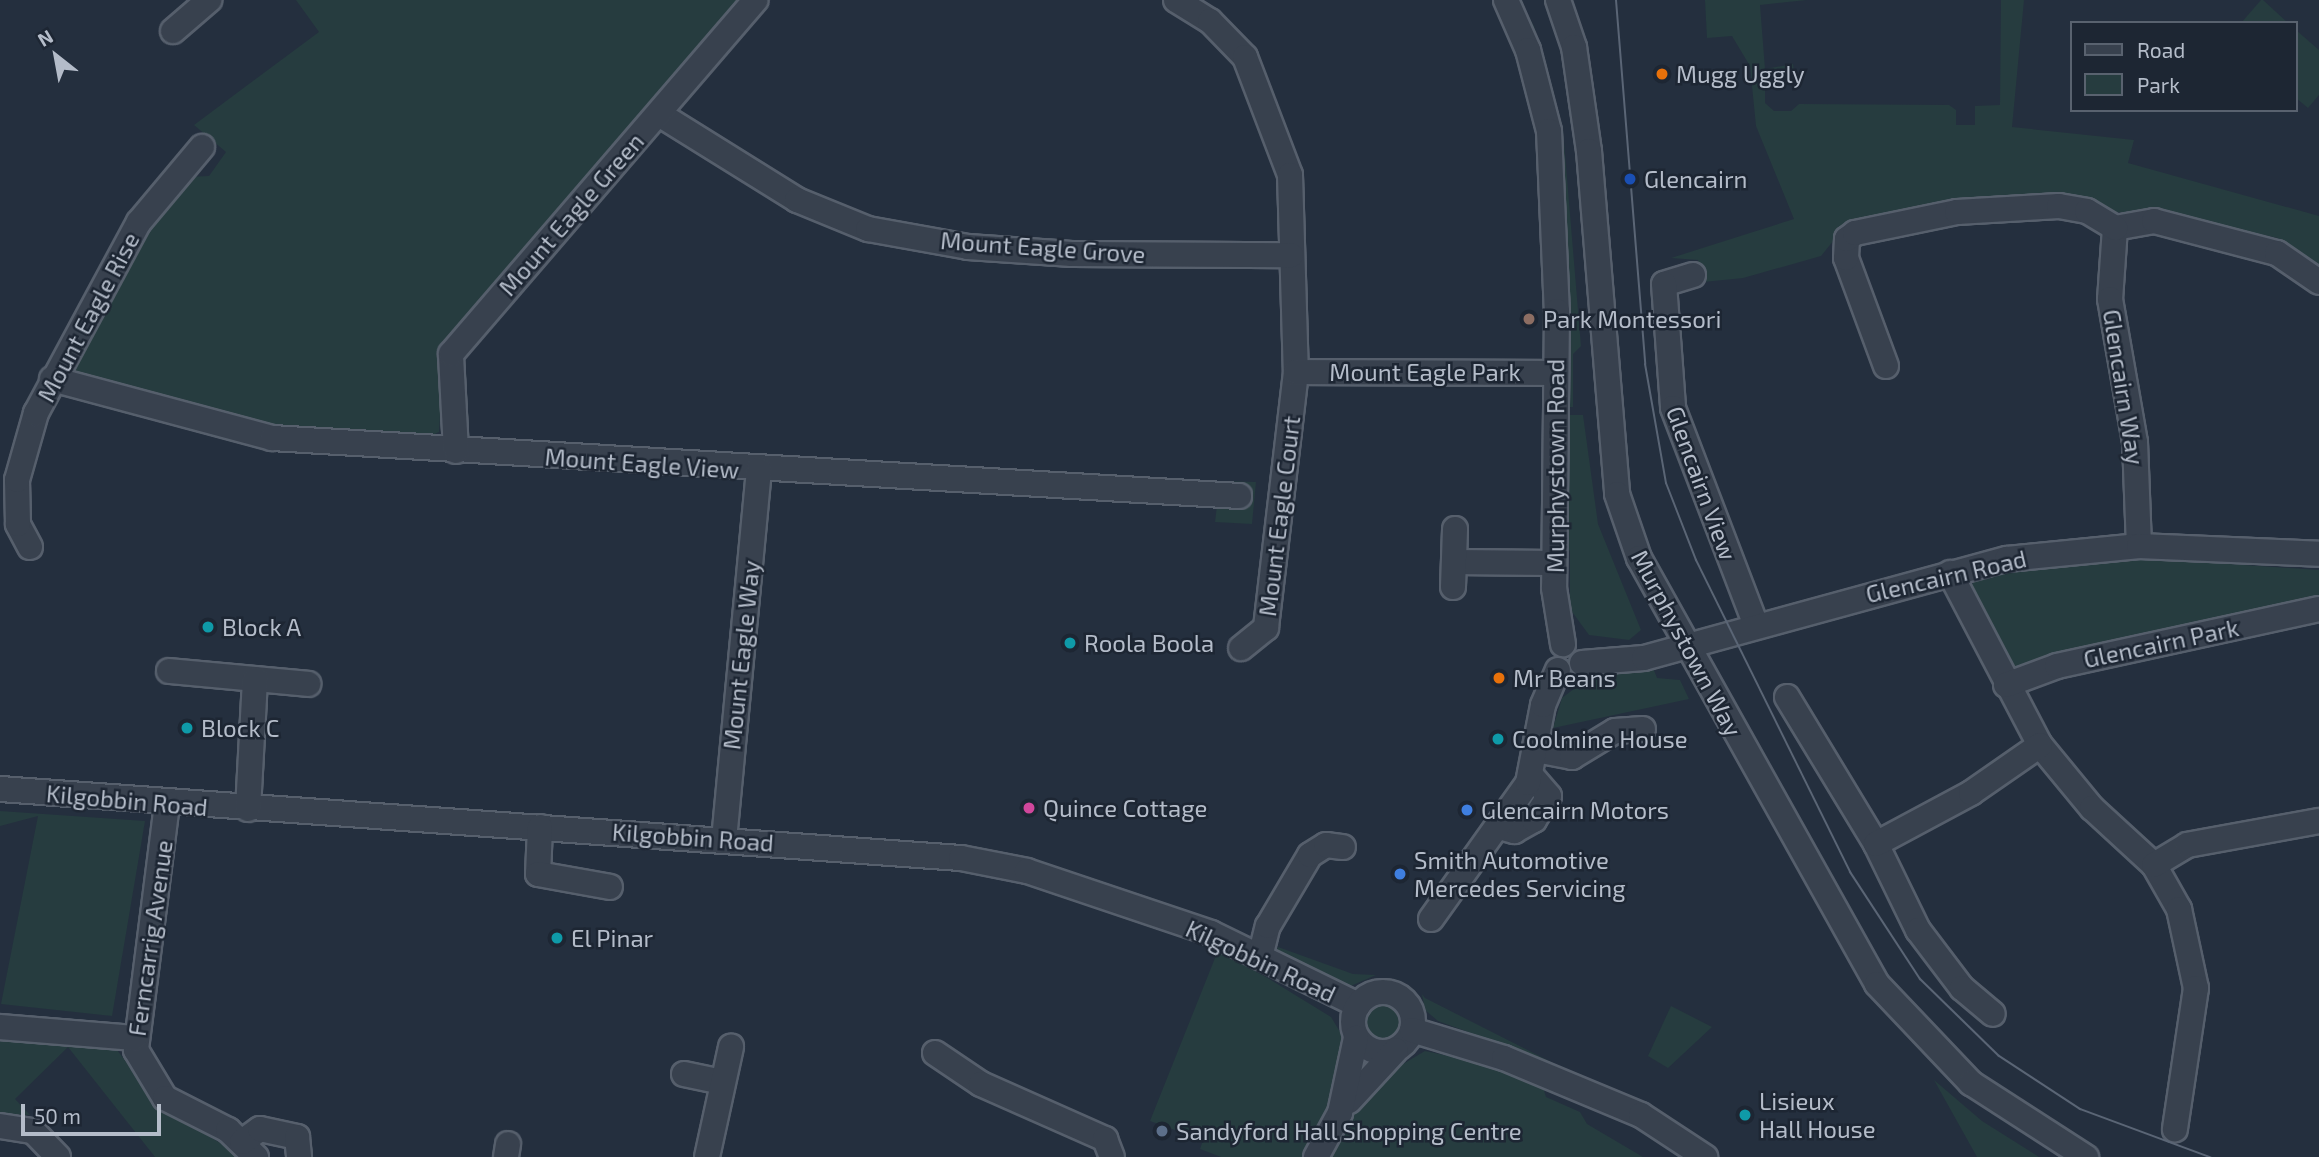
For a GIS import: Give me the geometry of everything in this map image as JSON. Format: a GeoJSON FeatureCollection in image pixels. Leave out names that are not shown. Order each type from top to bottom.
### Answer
{"type":"FeatureCollection","features":[{"type":"Feature","properties":{"kind":"street"},"geometry":{"type":"LineString","coordinates":[[173,31],[209,0]]}},
{"type":"Feature","properties":{"kind":"street","name":"Mount Eagle Green"},"geometry":{"type":"LineString","coordinates":[[456,451],[451,354],[755,0]]}},
{"type":"Feature","properties":{"kind":"street","name":"Mount Eagle Court"},"geometry":{"type":"LineString","coordinates":[[1176,0],[1210,21],[1245,57],[1290,175],[1296,372],[1266,628],[1241,648]]}},
{"type":"Feature","properties":{"kind":"street","name":"Murphystown Road"},"geometry":{"type":"LineString","coordinates":[[1506,0],[1528,50],[1549,131],[1554,373],[1553,563],[1563,644]]}},
{"type":"Feature","properties":{"kind":"street","name":"Murphystown Way"},"geometry":{"type":"LineString","coordinates":[[1559,0],[1572,39],[1589,152],[1617,494],[1639,558],[1683,643],[1877,984],[1971,1083],[2086,1157]]}},
{"type":"Feature","properties":{"kind":"street","name":"Mount Eagle Grove"},"geometry":{"type":"LineString","coordinates":[[659,114],[797,200],[868,229],[968,247],[1072,254],[1291,255]]}},
{"type":"Feature","properties":{"kind":"street","name":"Mount Eagle Rise"},"geometry":{"type":"LineString","coordinates":[[30,547],[18,524],[17,480],[52,379],[139,222],[202,147]]}},
{"type":"Feature","properties":{"kind":"street"},"geometry":{"type":"LineString","coordinates":[[1886,366],[1845,249],[1855,233],[1870,227],[1970,211],[2074,208],[2115,228],[2154,221],[2277,253],[2319,282]]}},
{"type":"Feature","properties":{"kind":"street","name":"Glencairn Way"},"geometry":{"type":"LineString","coordinates":[[2115,228],[2110,299],[2135,442],[2139,546]]}},
{"type":"Feature","properties":{"kind":"street","name":"Glencairn View"},"geometry":{"type":"LineString","coordinates":[[1693,275],[1664,284],[1673,408],[1756,625]]}},
{"type":"Feature","properties":{"kind":"street","name":"Mount Eagle Park"},"geometry":{"type":"LineString","coordinates":[[1296,372],[1554,373]]}},
{"type":"Feature","properties":{"kind":"street","name":"Mount Eagle View"},"geometry":{"type":"LineString","coordinates":[[52,379],[272,438],[759,470],[1239,496]]}},
{"type":"Feature","properties":{"kind":"street","name":"Mount Eagle Way"},"geometry":{"type":"LineString","coordinates":[[724,840],[759,470]]}},
{"type":"Feature","properties":{"kind":"street"},"geometry":{"type":"LineString","coordinates":[[1455,528],[1454,574],[1553,563]]}},
{"type":"Feature","properties":{"kind":"street","name":"Glencairn Road"},"geometry":{"type":"LineString","coordinates":[[1582,663],[1644,658],[1683,643],[2007,559],[2139,546],[2319,554]]}},
{"type":"Feature","properties":{"kind":"street"},"geometry":{"type":"LineString","coordinates":[[1950,573],[2006,685],[2040,745],[2092,808],[2154,865],[2185,926],[2196,988],[2177,1129]]}},
{"type":"Feature","properties":{"kind":"street","name":"Glencairn Park"},"geometry":{"type":"LineString","coordinates":[[2006,685],[2057,666],[2319,609]]}},
{"type":"Feature","properties":{"kind":"street"},"geometry":{"type":"LineString","coordinates":[[1431,919],[1499,827],[1530,774],[1558,670],[1553,655],[1563,644],[1577,646],[1582,663],[1573,673],[1558,670]]}},
{"type":"Feature","properties":{"kind":"street"},"geometry":{"type":"LineString","coordinates":[[169,671],[309,684]]}},
{"type":"Feature","properties":{"kind":"street"},"geometry":{"type":"LineString","coordinates":[[248,809],[255,679]]}},
{"type":"Feature","properties":{"kind":"street"},"geometry":{"type":"LineString","coordinates":[[1787,697],[1876,844],[1918,930],[1962,988],[1993,1014]]}},
{"type":"Feature","properties":{"kind":"street"},"geometry":{"type":"LineString","coordinates":[[1536,750],[1572,757],[1615,731],[1643,729]]}},
{"type":"Feature","properties":{"kind":"street"},"geometry":{"type":"LineString","coordinates":[[1876,844],[1971,793],[2040,745]]}},
{"type":"Feature","properties":{"kind":"street","name":"Kilgobbin Road"},"geometry":{"type":"LineString","coordinates":[[0,789],[167,804],[860,847],[1027,871],[1211,933],[1358,1005]]}},
{"type":"Feature","properties":{"kind":"street","name":"Ferncarrig Avenue"},"geometry":{"type":"LineString","coordinates":[[167,804],[135,1038],[143,1067],[165,1098],[249,1150],[260,1129],[297,1137],[299,1157]]}},
{"type":"Feature","properties":{"kind":"street"},"geometry":{"type":"LineString","coordinates":[[2154,865],[2187,845],[2319,821]]}},
{"type":"Feature","properties":{"kind":"street"},"geometry":{"type":"LineString","coordinates":[[541,827],[538,874],[610,887]]}},
{"type":"Feature","properties":{"kind":"street"},"geometry":{"type":"LineString","coordinates":[[1260,957],[1268,926],[1310,855],[1326,845],[1343,847]]}},
{"type":"Feature","properties":{"kind":"street"},"geometry":{"type":"LineString","coordinates":[[1316,1157],[1340,1113],[1412,1030],[1409,1008],[1395,995],[1375,993],[1358,1005],[1356,1038],[1340,1113]]}},
{"type":"Feature","properties":{"kind":"street"},"geometry":{"type":"LineString","coordinates":[[0,1027],[135,1038]]}},
{"type":"Feature","properties":{"kind":"street"},"geometry":{"type":"LineString","coordinates":[[1412,1030],[1504,1058],[1641,1115],[1705,1157]]}},
{"type":"Feature","properties":{"kind":"street"},"geometry":{"type":"LineString","coordinates":[[1356,1038],[1371,1051],[1396,1050]]}},
{"type":"Feature","properties":{"kind":"street"},"geometry":{"type":"LineString","coordinates":[[707,1157],[731,1047]]}},
{"type":"Feature","properties":{"kind":"street"},"geometry":{"type":"LineString","coordinates":[[935,1053],[981,1084],[1105,1139],[1112,1157]]}},
{"type":"Feature","properties":{"kind":"street"},"geometry":{"type":"LineString","coordinates":[[684,1074],[722,1082]]}},
{"type":"Feature","properties":{"kind":"street"},"geometry":{"type":"LineString","coordinates":[[0,1126],[33,1131],[58,1157]]}},
{"type":"Feature","properties":{"kind":"green space"},"geometry":{"type":"Polygon","coordinates":[[[296,0],[740,0],[463,321],[444,348],[439,432],[426,438],[305,432],[229,419],[76,376],[69,360],[170,196],[187,177],[209,176],[226,152],[194,125],[319,32],[296,0]]]}},
{"type":"Feature","properties":{"kind":"green space"},"geometry":{"type":"Polygon","coordinates":[[[1518,0],[1534,26],[1563,130],[1581,346],[1573,354],[1573,407],[1565,407],[1567,296],[1518,0]]]}},
{"type":"Feature","properties":{"kind":"green space"},"geometry":{"type":"Polygon","coordinates":[[[1705,0],[1807,0],[1760,5],[1765,69],[1793,64],[1794,72],[1769,72],[1765,79],[1765,103],[1774,111],[1791,111],[1799,104],[1949,105],[1956,110],[1956,125],[1975,125],[1975,106],[2000,105],[2001,0],[2024,0],[2012,127],[2134,140],[2128,163],[2319,216],[2319,268],[2278,238],[2147,211],[1847,224],[1821,256],[1743,278],[1703,282],[1698,260],[1671,258],[1794,219],[1756,126],[1750,66],[1732,36],[1707,38],[1705,0]]]}},
{"type":"Feature","properties":{"kind":"green space"},"geometry":{"type":"Polygon","coordinates":[[[2263,0],[2286,21],[2243,21],[2263,0]]]}},
{"type":"Feature","properties":{"kind":"green space"},"geometry":{"type":"Polygon","coordinates":[[[2298,32],[2319,50],[2319,95],[2308,108],[2298,100],[2298,32]]]}},
{"type":"Feature","properties":{"kind":"green space"},"geometry":{"type":"Polygon","coordinates":[[[1565,415],[1583,415],[1598,524],[1641,630],[1629,640],[1589,635],[1570,609],[1570,552],[1563,535],[1565,415]]]}},
{"type":"Feature","properties":{"kind":"green space"},"geometry":{"type":"Polygon","coordinates":[[[1220,481],[1256,482],[1252,524],[1215,522],[1220,481]]]}},
{"type":"Feature","properties":{"kind":"green space"},"geometry":{"type":"Polygon","coordinates":[[[2141,558],[2319,570],[2319,602],[2021,668],[2006,666],[1970,587],[1979,575],[2141,558]]]}},
{"type":"Feature","properties":{"kind":"green space"},"geometry":{"type":"Polygon","coordinates":[[[1652,665],[1657,678],[1680,680],[1689,699],[1553,728],[1562,698],[1588,678],[1652,665]]]}},
{"type":"Feature","properties":{"kind":"green space"},"geometry":{"type":"Polygon","coordinates":[[[0,811],[145,821],[112,1016],[1,1004],[38,816],[0,826],[0,811]]]}},
{"type":"Feature","properties":{"kind":"green space"},"geometry":{"type":"Polygon","coordinates":[[[1278,947],[1353,974],[1376,975],[1346,988],[1275,954],[1278,947]]]}},
{"type":"Feature","properties":{"kind":"green space"},"geometry":{"type":"Polygon","coordinates":[[[1219,948],[1331,1017],[1345,1040],[1347,1071],[1306,1157],[1221,1157],[1200,1149],[1203,1140],[1150,1121],[1219,948]]]}},
{"type":"Feature","properties":{"kind":"green space"},"geometry":{"type":"Polygon","coordinates":[[[1422,994],[1425,998],[1555,1064],[1438,1021],[1425,1010],[1422,994]]]}},
{"type":"Feature","properties":{"kind":"green space"},"geometry":{"type":"Polygon","coordinates":[[[1383,1002],[1397,1008],[1403,1022],[1397,1036],[1383,1042],[1369,1036],[1363,1022],[1369,1008],[1383,1002]]]}},
{"type":"Feature","properties":{"kind":"green space"},"geometry":{"type":"Polygon","coordinates":[[[1671,1006],[1712,1027],[1668,1068],[1648,1056],[1671,1006]]]}},
{"type":"Feature","properties":{"kind":"green space"},"geometry":{"type":"Polygon","coordinates":[[[0,1032],[114,1046],[161,1108],[244,1157],[155,1157],[68,1047],[15,1099],[30,1115],[0,1113],[0,1032]]]}},
{"type":"Feature","properties":{"kind":"green space"},"geometry":{"type":"Polygon","coordinates":[[[1425,1051],[1502,1067],[1542,1084],[1546,1097],[1580,1112],[1587,1124],[1643,1157],[1330,1157],[1369,1084],[1425,1051]]]}},
{"type":"Feature","properties":{"kind":"green space"},"geometry":{"type":"Polygon","coordinates":[[[1934,1080],[1982,1121],[2039,1157],[1977,1157],[1934,1080]]]}},
{"type":"Feature","properties":{"kind":"tram line"},"geometry":{"type":"LineString","coordinates":[[1616,0],[1645,364],[1666,483],[1696,560],[1850,872],[1920,979],[1999,1056],[2080,1109],[2210,1157]]}},
{"type":"Feature","properties":{"kind":"place","name":"Mugg Uggly"},"geometry":{"type":"Point","coordinates":[1662,74]}},
{"type":"Feature","properties":{"kind":"place","name":"Glencairn"},"geometry":{"type":"Point","coordinates":[1630,179]}},
{"type":"Feature","properties":{"kind":"place","name":"Park Montessori"},"geometry":{"type":"Point","coordinates":[1529,319]}},
{"type":"Feature","properties":{"kind":"place","name":"Block A"},"geometry":{"type":"Point","coordinates":[208,627]}},
{"type":"Feature","properties":{"kind":"place","name":"Roola Boola"},"geometry":{"type":"Point","coordinates":[1070,643]}},
{"type":"Feature","properties":{"kind":"place","name":"Mr Beans"},"geometry":{"type":"Point","coordinates":[1499,678]}},
{"type":"Feature","properties":{"kind":"place","name":"Block C"},"geometry":{"type":"Point","coordinates":[187,728]}},
{"type":"Feature","properties":{"kind":"place","name":"Coolmine House"},"geometry":{"type":"Point","coordinates":[1498,739]}},
{"type":"Feature","properties":{"kind":"place","name":"Quince Cottage"},"geometry":{"type":"Point","coordinates":[1029,808]}},
{"type":"Feature","properties":{"kind":"place","name":"Glencairn Motors"},"geometry":{"type":"Point","coordinates":[1467,810]}},
{"type":"Feature","properties":{"kind":"place","name":"Smith Automotive Mercedes Servicing"},"geometry":{"type":"Point","coordinates":[1400,874]}},
{"type":"Feature","properties":{"kind":"place","name":"El Pinar"},"geometry":{"type":"Point","coordinates":[557,938]}},
{"type":"Feature","properties":{"kind":"place","name":"Lisieux Hall House"},"geometry":{"type":"Point","coordinates":[1745,1115]}},
{"type":"Feature","properties":{"kind":"place","name":"Sandyford Hall Shopping Centre"},"geometry":{"type":"Point","coordinates":[1162,1131]}}]}
